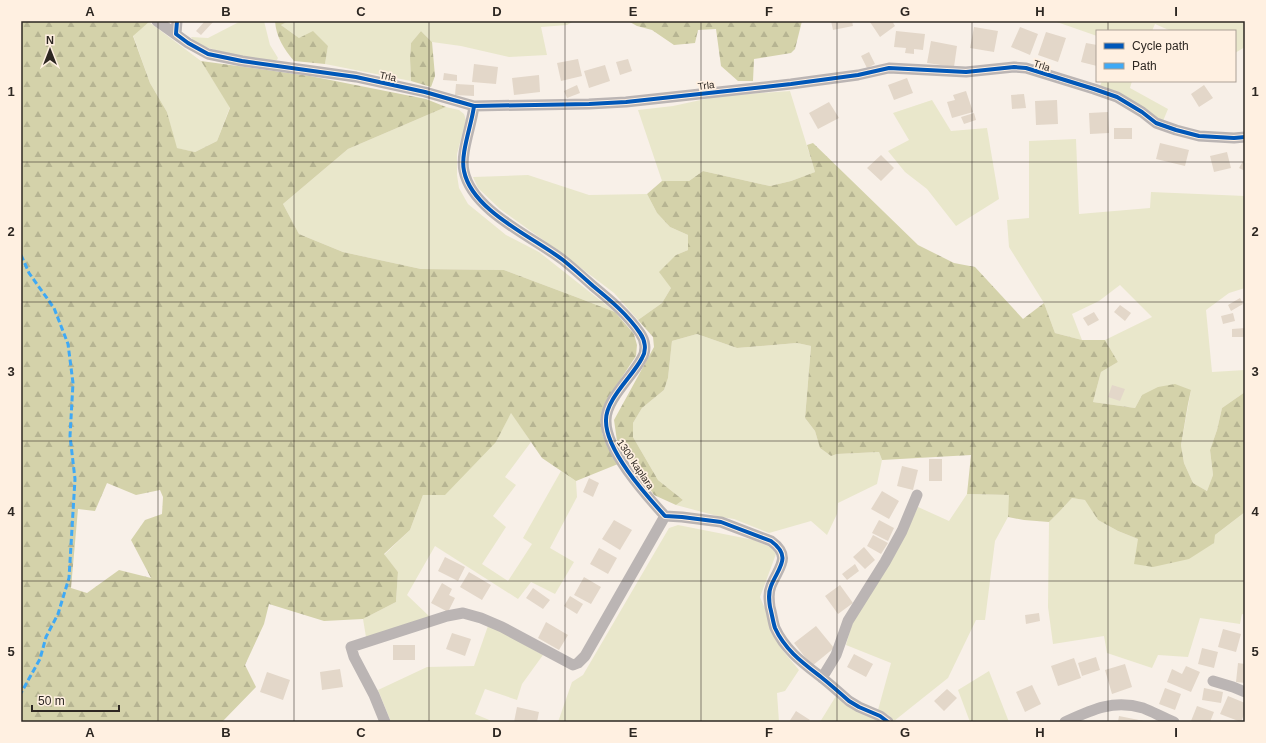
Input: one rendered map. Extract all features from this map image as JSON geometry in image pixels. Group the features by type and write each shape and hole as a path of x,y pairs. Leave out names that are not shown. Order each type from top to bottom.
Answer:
{"street":[{"name":"Trla","path":"157,21 188,43 208,54 242,61 356,77 425,92 474,106 626,102 778,86 858,75 889,68 966,72 1014,67 1026,68 1117,97 1142,112 1156,123 1176,130 1199,136 1234,138 1245,137"},
{"path":"176,34 177,21"},
{"name":"1300 kaplara","path":"474,106 464,154 464,171 470,187 476,196 497,216 562,260 619,308 640,333 644,341 645,351 642,358 620,388 608,410 606,420 610,440 619,457 636,483 666,516"},
{"path":"822,678 836,655 848,621 885,562 902,531 918,495"},
{"path":"385,722 374,695 354,657 351,646 447,616 463,613 481,618 502,627 573,665 578,663 586,656 666,516 682,516 721,522 771,541 775,544 783,557 780,569 771,585 769,599 775,628 784,643 796,657 850,701 859,707 880,716 888,722"},
{"path":"1213,681 1245,692"},
{"path":"1065,722 1106,705 1123,704 1143,708 1174,722"}],"shaded area":[{"path":"264,21 270,45 278,58 277,60 263,61 215,50 195,43 191,37 208,38 239,22"},
{"path":"289,21 574,21 567,25 541,27 547,55 509,57 461,46 432,42 421,31 411,43 411,81 325,64 328,46 299,38 281,25"},
{"path":"1054,21 1245,21 1245,47 1236,52 1236,30 1169,30 1155,24 1152,30 1096,30 1096,36"},
{"path":"149,22 201,61 230,107 217,141 195,152 176,148 167,112 150,83 133,35"},
{"path":"1102,82 1132,82 1130,88 1168,109 1163,121 1100,86"},
{"path":"790,91 815,172 791,181 770,186 703,171 689,181 662,181 638,110 673,106 719,96"},
{"path":"932,100 951,131 987,128 999,199 956,226 927,189 905,172 888,151 909,140 893,113"},
{"path":"446,107 459,110 464,114 466,120 457,154 457,175 459,188 468,204 506,235 539,252 615,312 504,270 421,269 343,252 299,234 283,204 348,149"},
{"path":"1076,139 1079,214 1150,208 1151,192 1245,196 1245,288 1229,293 1206,310 1212,372 1245,370 1245,392 1222,408 1217,430 1210,450 1213,475 1207,491 1193,483 1184,463 1181,445 1191,390 1142,395 1135,408 1093,402 1101,372 1118,362 1105,340 1152,317 1120,285 1099,301 1072,314 1082,340 1055,333 1044,303 1009,247 1007,220 1029,218 1029,141"},
{"path":"528,175 589,195 647,194 657,213 670,227 688,235 688,250 676,255 671,288 662,303 638,320 614,293 500,209 478,188 473,177"},
{"path":"697,334 737,348 797,343 811,346 805,418 815,431 820,448 831,456 837,454 879,452 882,460 877,484 838,503 837,514 827,535 811,521 769,533 734,519 676,505 683,500 658,480 633,437 633,423 642,408 664,390 668,378 672,341"},
{"path":"511,412 531,442 505,477 516,485 493,516 506,527 482,564 508,581 532,544 523,538 561,471 576,481 577,497 550,548 574,562 555,594 531,582 518,599 435,546 407,595 430,617 366,637 363,619 396,602 398,572 384,555 410,530 423,495 496,442"},
{"path":"967,494 1010,495 1008,517 995,541 985,620 976,620 948,678 894,721 889,715 878,710 891,663 846,645 853,620 897,551 918,507 949,521"},
{"path":"1072,498 1086,500 1098,520 1118,531 1138,539 1215,535 1245,512 1245,615 1242,614 1240,624 1200,618 1188,657 1158,655 1152,668 1107,653 1104,636 1053,644 1048,607 1049,522"},
{"path":"678,525 754,540 772,548 776,554 760,597 783,651 799,670 785,691 777,693 779,722 558,722 572,682 583,675 669,528"},
{"path":"488,626 504,633 543,655 522,684 517,700 485,689 475,714 494,722 391,722 378,690 427,667 474,666"},
{"path":"989,671 1009,722 970,722 958,690"},
{"path":"836,696 881,722 820,722"}],"green space":[{"path":"21,21 149,22 133,36 150,83 167,112 177,148 195,152 217,141 230,108 201,61 310,76 426,99 446,107 348,149 283,204 299,234 343,252 421,269 504,270 615,312 634,334 637,345 636,356 612,392 603,410 602,433 608,448 618,464 576,481 542,458 511,413 496,442 445,495 423,495 410,530 384,554 398,572 396,602 363,619 324,621 269,604 264,624 245,665 256,687 222,722 21,722","holes":["107,483 136,495 160,490 163,497 162,514 145,520 131,540 151,578 119,570 87,593 71,588 78,509 95,511"]},
{"path":"275,21 289,21 281,25 299,38 313,31 328,46 325,64 294,61 281,42"},
{"path":"628,21 802,21 795,49 791,53 754,59 753,81 738,81 721,66 716,29 698,30 695,43 674,45 652,30 637,26"},
{"path":"421,31 432,42 435,76 431,87 411,81 411,43"},
{"path":"813,143 918,245 954,263 975,267 1023,319 1044,303 1055,333 1082,340 1105,340 1118,362 1101,372 1093,402 1135,408 1142,395 1158,387 1175,384 1191,390 1181,445 1184,463 1193,483 1207,491 1213,475 1210,450 1217,430 1222,408 1245,392 1245,512 1215,535 1214,543 1189,559 1153,567 1134,564 1138,539 1118,531 1098,520 1085,500 1072,498 1049,522 1008,517 1009,495 967,494 971,455 882,460 879,452 837,454 831,456 820,448 815,431 805,418 811,346 797,343 737,348 697,334 672,341 668,378 664,390 642,408 633,423 633,437 658,480 683,500 676,505 654,495 617,441 614,420 654,347 653,337 638,320 662,303 671,288 659,272 676,255 688,250 688,235 670,227 657,213 647,194 662,181 689,181 703,171 770,186 791,181 815,172 807,145"}],"building":[{"path":"205,21 213,22 201,35 196,31"},
{"path":"831,21 852,21 853,26 833,30"},
{"path":"892,21 895,26 880,37 870,22"},
{"path":"974,27 998,31 994,52 970,48"},
{"path":"1020,27 1038,34 1030,55 1011,47"},
{"path":"896,31 925,34 923,50 914,49 914,54 905,53 906,48 894,47"},
{"path":"1046,32 1066,38 1058,62 1038,55"},
{"path":"931,41 957,46 954,67 927,63"},
{"path":"1086,43 1096,45 1096,66 1081,62"},
{"path":"869,52 875,64 867,68 861,56"},
{"path":"578,59 582,76 561,81 557,63"},
{"path":"628,59 632,71 620,75 616,62"},
{"path":"474,64 498,67 496,84 472,82"},
{"path":"605,65 610,81 589,88 584,71"},
{"path":"444,73 457,75 457,81 443,80"},
{"path":"539,75 540,92 514,95 512,78"},
{"path":"907,78 913,93 894,100 888,85"},
{"path":"456,84 474,85 474,96 455,95"},
{"path":"577,85 580,93 567,98 564,91"},
{"path":"1204,85 1213,98 1199,107 1191,94"},
{"path":"966,91 973,112 952,118 947,102 955,100 953,95"},
{"path":"1024,94 1026,108 1012,109 1011,95"},
{"path":"1057,100 1058,124 1036,125 1035,101"},
{"path":"829,102 839,118 818,129 809,113"},
{"path":"1108,112 1109,133 1090,134 1089,113"},
{"path":"974,113 976,120 964,124 961,117"},
{"path":"1114,128 1132,128 1132,139 1114,139"},
{"path":"1160,143 1189,150 1185,166 1156,159"},
{"path":"1227,152 1231,168 1214,172 1210,156"},
{"path":"881,155 894,168 881,181 867,168"},
{"path":"1245,158 1245,171 1239,168"},
{"path":"1240,298 1243,304 1231,311 1228,305"},
{"path":"1120,305 1131,313 1125,321 1114,312"},
{"path":"1094,312 1099,320 1088,326 1083,318"},
{"path":"1233,313 1235,321 1223,324 1221,316"},
{"path":"1245,328 1245,337 1232,337 1232,329"},
{"path":"1112,385 1125,389 1120,401 1108,397"},
{"path":"929,459 942,459 942,481 929,481"},
{"path":"902,466 918,470 913,490 897,486"},
{"path":"589,478 599,483 593,497 583,492"},
{"path":"882,491 899,501 889,519 871,509"},
{"path":"614,520 632,530 620,550 602,539"},
{"path":"879,520 894,528 888,541 872,533"},
{"path":"873,535 888,543 881,554 867,546"},
{"path":"864,547 875,560 865,569 853,557"},
{"path":"599,548 617,558 608,574 590,564"},
{"path":"445,557 465,567 458,581 438,571"},
{"path":"855,564 859,571 847,580 842,574"},
{"path":"469,572 491,585 482,600 460,587"},
{"path":"584,577 601,587 591,604 574,595"},
{"path":"442,583 452,589 449,595 455,598 448,612 431,603"},
{"path":"840,585 853,603 838,614 825,596"},
{"path":"533,588 550,600 543,609 526,598"},
{"path":"570,596 583,604 577,614 564,606"},
{"path":"1039,613 1040,621 1026,624 1025,615"},
{"path":"546,622 568,635 559,650 538,638"},
{"path":"816,626 834,648 812,666 794,643"},
{"path":"1223,629 1241,634 1236,652 1218,647"},
{"path":"452,633 471,639 465,656 446,649"},
{"path":"393,645 415,645 415,660 393,660"},
{"path":"1202,648 1218,652 1214,668 1198,664"},
{"path":"854,654 873,664 866,677 847,667"},
{"path":"1096,657 1100,670 1082,676 1078,663"},
{"path":"1074,658 1081,678 1058,686 1051,666"},
{"path":"1238,663 1245,664 1245,683 1236,682"},
{"path":"1125,664 1132,687 1112,694 1105,670"},
{"path":"1186,666 1200,672 1191,692 1167,682 1172,669 1182,674"},
{"path":"340,669 343,687 322,690 320,672"},
{"path":"267,672 290,680 283,700 260,692"},
{"path":"1032,685 1041,704 1025,712 1016,692"},
{"path":"1165,688 1181,694 1175,710 1159,704"},
{"path":"1204,688 1223,692 1221,703 1202,700"},
{"path":"947,689 957,698 944,711 934,701"},
{"path":"1228,696 1245,703 1245,712 1241,722 1220,714"},
{"path":"1197,706 1214,712 1210,722 1191,721"},
{"path":"517,707 539,712 537,722 514,722"},
{"path":"796,711 810,720 809,722 789,722"},
{"path":"1119,716 1144,721 1144,722 1118,722"}],"marked path":[{"path":"21,255 29,273 54,308 68,344 73,383 70,436 75,479 69,578 58,614 46,637 40,659 21,693"}],"cycle path":[{"path":"177,21 176,34 188,43 208,54 242,61 356,77 425,92 474,106 626,102 791,84 858,75 889,68 966,72 1014,67 1026,68 1117,97 1142,112 1156,123 1176,130 1199,136 1234,138 1245,137"},
{"path":"474,106 463,164 469,185 479,199 505,222 563,260 624,313 635,326 643,339 645,345 644,355 615,396 607,412 607,432 619,458 638,484 665,516 721,522 771,541 778,547 783,558 769,591 769,596 774,626 779,636 795,656 849,701 880,716 888,722"}]}
